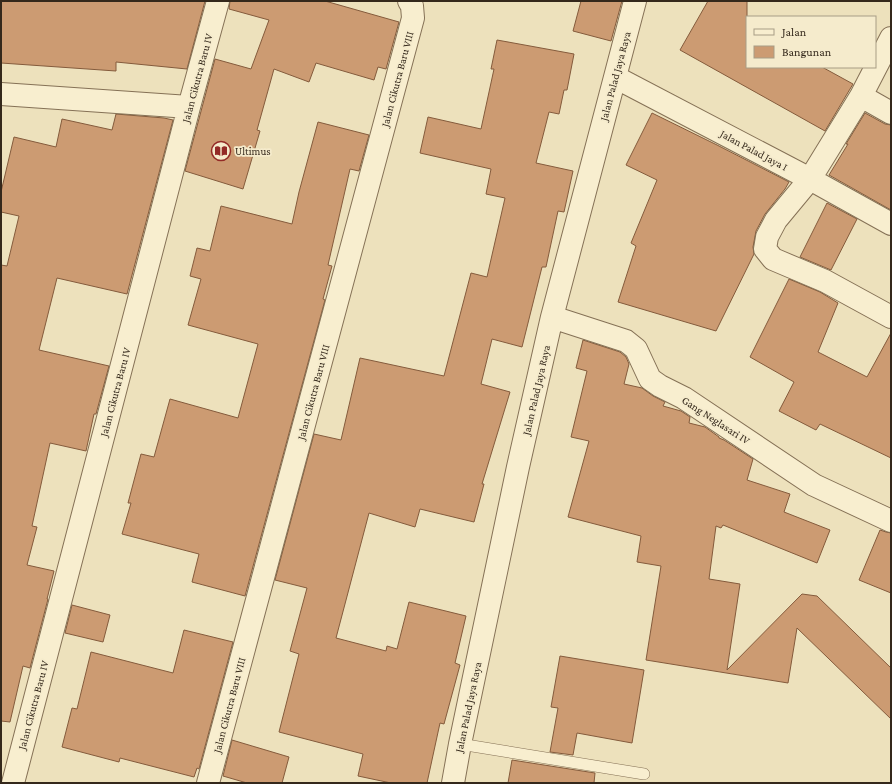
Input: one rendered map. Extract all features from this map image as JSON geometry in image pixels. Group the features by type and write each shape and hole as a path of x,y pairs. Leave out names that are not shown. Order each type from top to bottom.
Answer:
{"street":[{"name":"Jalan Cikutra Baru IV","path":"13,783 218,1"},
{"name":"Jalan Cikutra Baru VIII","path":"208,783 413,18 412,6 409,1"},
{"name":"Jalan Palad Jaya Raya","path":"453,783 518,467 552,317 635,1"},
{"path":"890,43 861,96 810,179 776,220 767,237 765,249 774,259 826,281 891,317"},
{"name":"Jalan Palad Jaya I","path":"615,77 810,179 891,224"},
{"path":"1,94 189,107"},
{"path":"861,96 891,113"},
{"name":"Gang Neglasari IV","path":"552,317 626,341 636,349 650,379 660,386 684,398 814,485 891,521"},
{"path":"1,781 8,783"}],"lane":[{"path":"460,744 644,774"}],"building":[{"path":"1,1 205,1 187,69 116,62 116,71 1,63"},
{"path":"230,1 325,1 399,22 386,69 378,67 374,80 316,63 309,82 274,69 257,130 260,131 243,189 185,171 215,59 251,69 269,20 229,9"},
{"path":"581,1 622,1 611,41 573,31"},
{"path":"708,1 747,1 746,68 824,68 853,84 825,131 680,50"},
{"path":"497,40 574,54 567,90 564,90 559,114 549,112 536,163 573,171 564,212 558,211 546,267 542,267 522,347 492,339 481,384 510,392 482,484 484,484 474,522 420,509 415,527 369,513 336,638 386,651 387,646 397,649 409,602 466,616 455,663 460,665 444,724 440,723 427,783 391,783 358,776 363,754 279,732 299,654 290,651 307,588 275,580 314,434 341,440 360,358 444,376 471,273 487,277 505,198 486,194 491,169 420,153 428,117 481,129 494,69 491,69"},
{"path":"652,113 789,182 765,214 756,231 753,247 754,254 716,331 618,302 636,246 631,243 657,180 626,165"},
{"path":"865,113 885,124 891,125 891,210 829,175"},
{"path":"116,114 173,120 127,294 57,278 39,350 109,366 96,414 94,414 86,451 50,443 32,526 37,527 27,565 54,571 30,668 23,666 10,722 1,721 1,265 7,266 19,216 1,212 1,192 14,137 56,147 62,119 112,130"},
{"path":"318,122 369,135 359,171 350,169 328,265 332,266 323,299 325,300 245,596 192,582 199,554 122,534 131,503 128,503 141,454 154,457 170,399 238,418 258,344 188,325 201,279 190,276 197,248 210,251 221,206 292,224"},
{"path":"827,203 857,219 831,270 800,257"},
{"path":"789,279 820,292 838,303 818,352 867,377 891,333 891,458 820,424 816,430 779,411 794,382 750,357"},
{"path":"583,340 620,352 626,357 629,364 624,384 642,388 665,402 663,406 681,411 690,417 689,423 705,427 719,438 753,459 747,480 790,494 784,512 830,530 817,563 723,525 721,528 716,526 709,579 740,584 727,670 802,594 817,596 891,668 891,719 797,628 788,683 646,660 661,566 637,562 641,536 568,517 589,441 571,437 587,371 576,368"},
{"path":"880,530 891,533 891,593 859,580"},
{"path":"72,605 110,615 103,642 65,633"},
{"path":"184,630 233,642 199,769 197,768 194,777 120,758 119,762 62,747 72,708 77,709 91,652 173,673"},
{"path":"560,656 644,670 632,743 577,733 573,755 550,752 558,708 551,707"},
{"path":"232,740 289,757 282,783 247,783 223,776"},
{"path":"512,760 595,773 594,783 508,783"}],"place":[{"name":"Ultimus","path":"221,151"}]}
